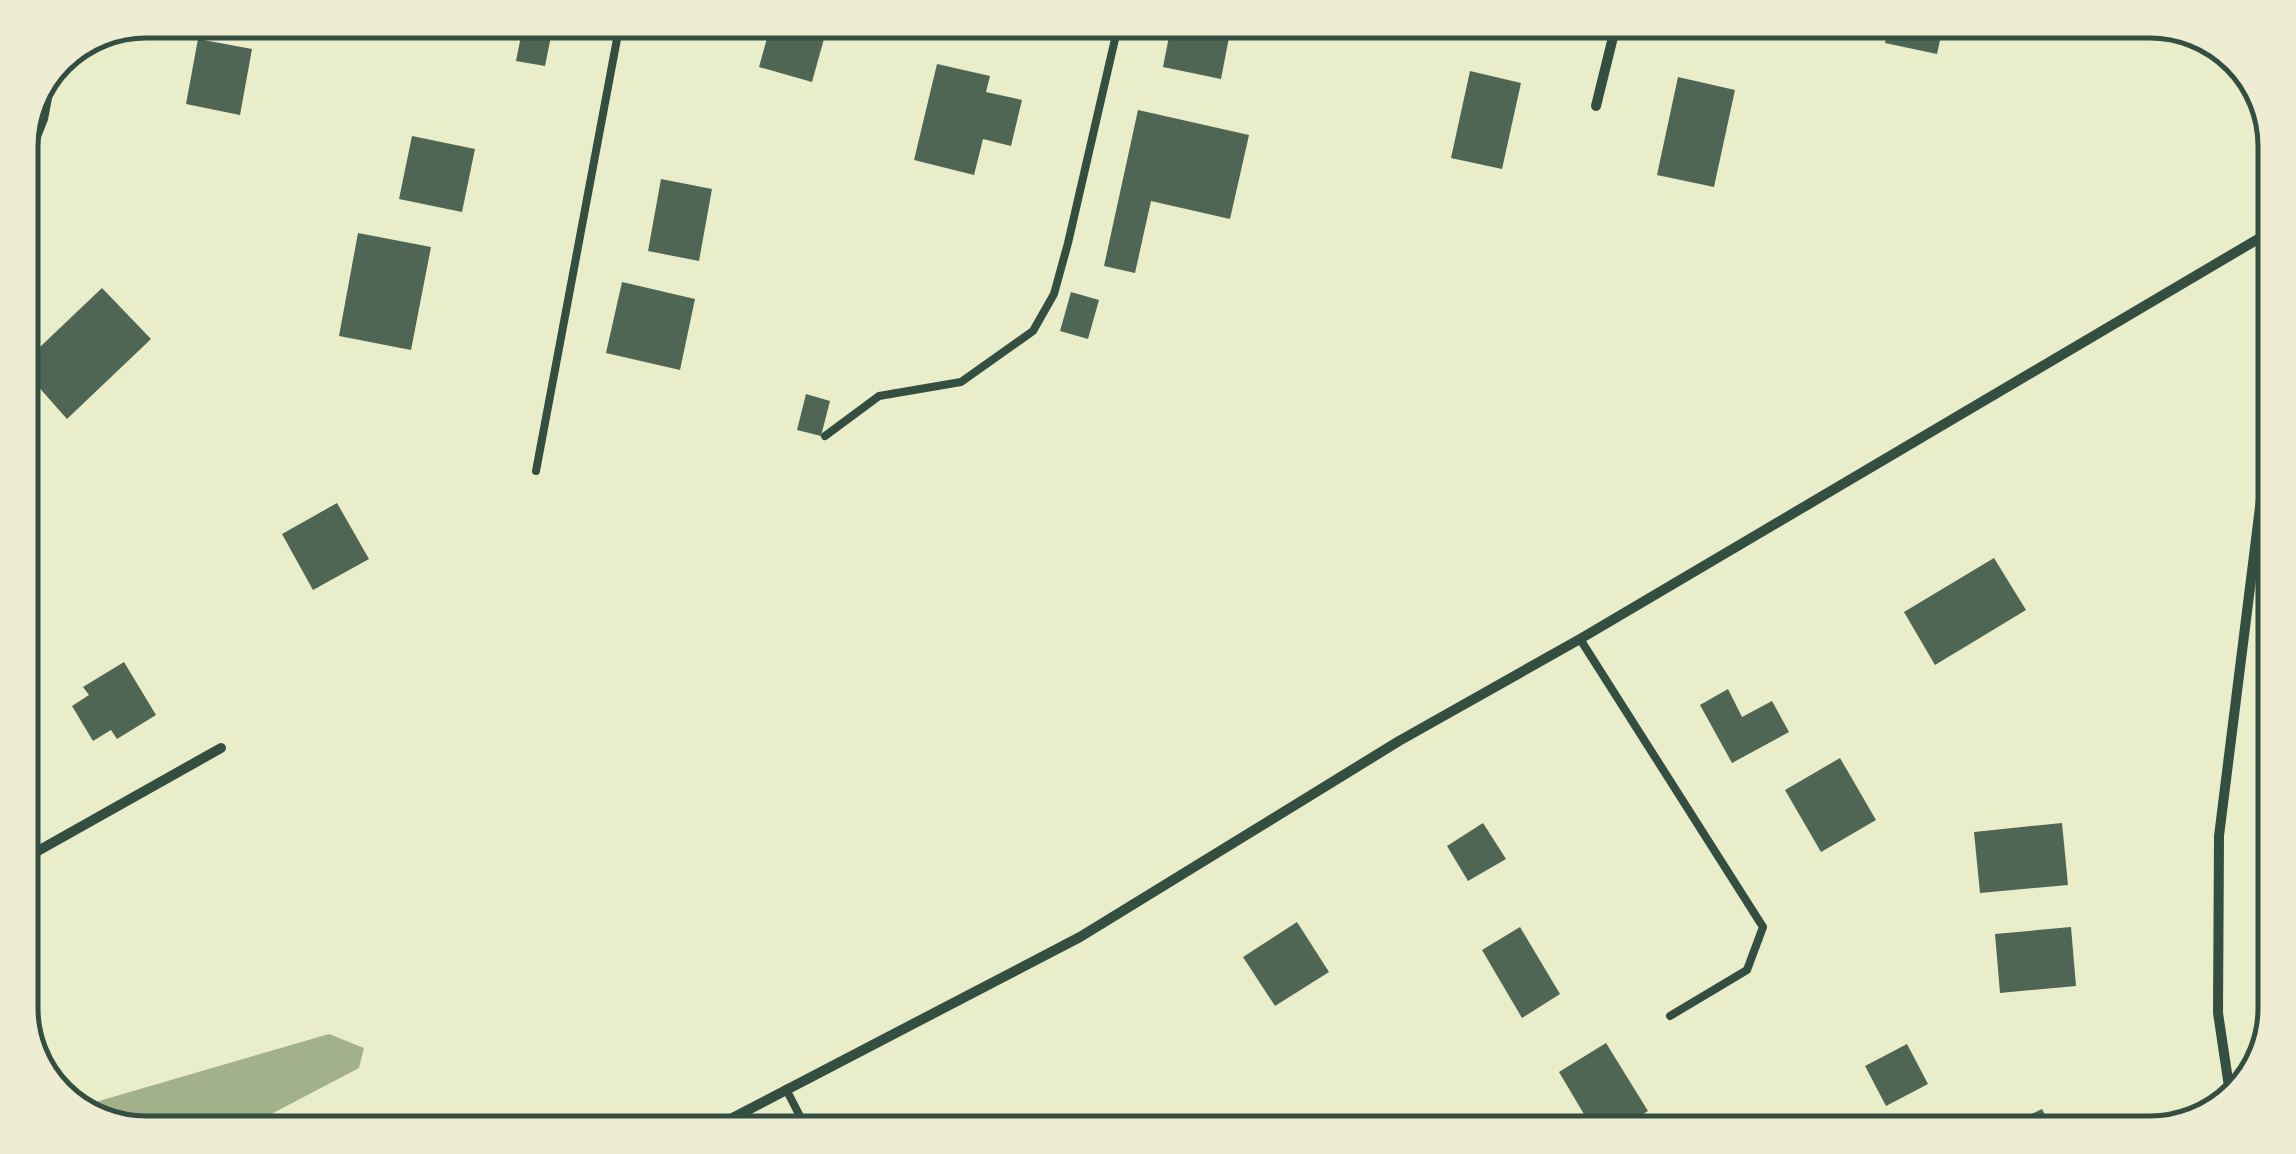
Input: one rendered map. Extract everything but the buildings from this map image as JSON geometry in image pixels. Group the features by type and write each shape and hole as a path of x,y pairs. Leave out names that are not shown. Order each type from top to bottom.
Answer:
{"street":[{"path":"1596,106 1614,38"},
{"path":"736,1116 1080,937 1399,741 1580,639 2258,239"},
{"path":"2228,1083 2218,1014 2219,836 2258,523"},
{"path":"38,851 221,748"}],"lane":[{"path":"536,471 617,38"},
{"path":"825,436 879,396 960,382 1033,331 1054,294 1115,38"},
{"path":"1580,639 1763,927 1747,970 1670,1016"},
{"path":"786,1089 800,1116"}],"shaded area":[{"path":"329,1034 364,1048 359,1068 267,1116 131,1116 94,1103"}]}
